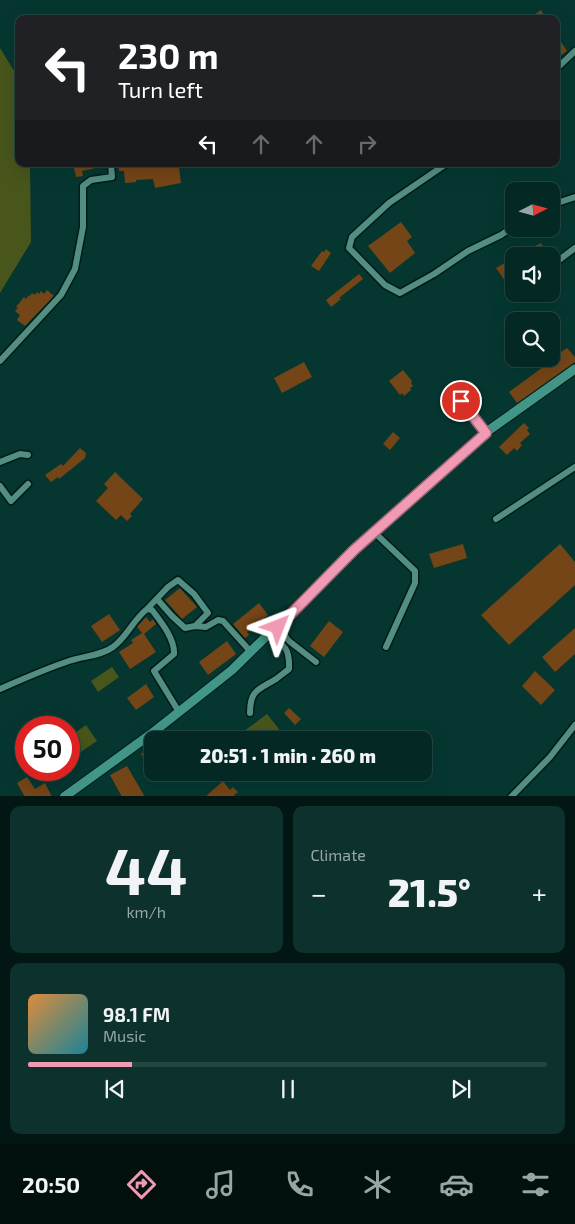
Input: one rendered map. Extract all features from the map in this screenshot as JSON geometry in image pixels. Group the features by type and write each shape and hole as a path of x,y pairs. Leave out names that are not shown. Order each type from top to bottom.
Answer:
{"main road":[{"path":"64,796 143,740 232,670 374,532 486,433 575,369"}],"street":[{"path":"560,65 575,51"},
{"path":"0,361 61,295 75,269 83,227 83,186 91,180 112,177 112,167"},
{"path":"442,167 389,203 352,237 350,248 385,285 400,292 434,274 468,251 505,232"},
{"path":"560,202 575,197"},
{"path":"560,259 575,248"},
{"path":"461,401 486,433"},
{"path":"0,462 20,454 28,455"},
{"path":"496,519 575,466"},
{"path":"0,486 10,501 28,484"},
{"path":"374,532 415,571 415,583 386,648"},
{"path":"0,689 71,660 106,651 113,647 168,587 178,580 208,613 195,626"},
{"path":"157,599 185,628 195,626 206,627 218,620 223,622 252,652"},
{"path":"147,609 152,610 174,645 174,654 154,671 179,712"},
{"path":"278,627 289,641 316,662"},
{"path":"250,713 250,701 258,688 289,669 290,655 281,644 269,635"},
{"path":"511,796 550,757 575,725"}],"green space":[{"path":"0,48 15,72 15,167 30,167 31,242 0,293"},
{"path":"112,667 119,677 98,692 91,681"},
{"path":"267,714 279,729 276,731 244,731"},
{"path":"86,725 97,741 80,752 80,729"}],"building":[{"path":"541,10 544,15 534,15"},
{"path":"560,40 567,51 560,56"},
{"path":"74,167 100,167 82,171 83,176 76,177"},
{"path":"119,167 179,167 181,183 155,188 153,179 125,183 124,171 119,171"},
{"path":"401,222 412,237 407,241 415,253 390,273 368,246"},
{"path":"541,243 543,247 533,247"},
{"path":"326,249 331,253 319,271 311,266 322,251 324,252"},
{"path":"505,263 505,281 496,268"},
{"path":"359,274 363,279 339,298 341,299 331,307 326,300"},
{"path":"47,290 54,296 25,326 17,320 20,315 15,311 18,308 16,307 24,297 26,299 32,293 35,295 41,291 44,294"},
{"path":"567,348 575,357 575,362 517,403 509,392 543,367 560,367 560,353"},
{"path":"304,362 312,377 282,393 274,378"},
{"path":"403,370 412,381 413,386 404,396 402,393 400,395 389,381"},
{"path":"524,423 529,428 527,430 530,434 520,443 522,445 517,451 514,448 507,455 499,447"},
{"path":"393,432 400,438 390,450 383,444"},
{"path":"80,448 86,453 85,458 59,479 58,477 51,482 45,475 61,464 63,466"},
{"path":"115,472 143,499 130,514 132,516 127,521 121,515 116,520 96,501 108,488 104,484"},
{"path":"463,544 467,558 434,568 429,554"},
{"path":"560,544 575,562 575,585 509,645 481,615"},
{"path":"180,588 197,607 182,619 165,600"},
{"path":"259,603 268,615 247,632 249,635 245,638 233,624"},
{"path":"109,614 120,630 102,642 91,626"},
{"path":"146,617 150,622 153,619 156,624 144,634 156,652 130,669 119,652 133,643 131,640 142,633 137,627"},
{"path":"329,621 343,632 324,657 310,646"},
{"path":"575,628 575,654 555,672 542,657"},
{"path":"227,641 236,654 208,675 199,662"},
{"path":"535,671 555,690 541,705 522,686"},
{"path":"146,684 154,697 136,710 127,698"},
{"path":"289,708 301,719 295,725 284,713"},
{"path":"127,766 144,796 121,796 110,775"},
{"path":"20,781 30,781 35,789 45,783 52,796 24,796 17,783"},
{"path":"223,781 230,790 233,787 238,792 235,796 206,796"}],"route":[{"path":"278,627 354,550 486,433 461,401"}]}
